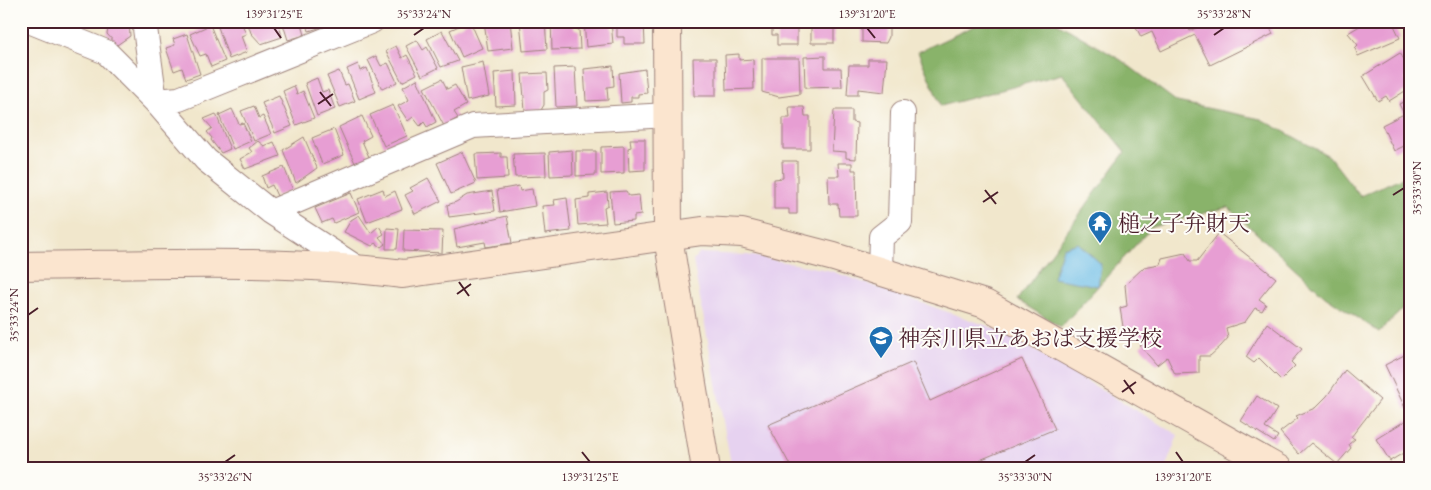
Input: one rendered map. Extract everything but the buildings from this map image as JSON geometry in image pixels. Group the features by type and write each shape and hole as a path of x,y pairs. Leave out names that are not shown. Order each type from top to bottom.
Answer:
{"street":[{"path":"29,21 106,52 155,101 206,160 271,212 357,268"},
{"path":"144,21 155,101"},
{"path":"667,21 668,237 706,469"},
{"path":"155,101 179,99 369,22"},
{"path":"880,271 881,238 900,222 903,113"},
{"path":"271,212 474,126 668,116"},
{"path":"21,266 246,264 357,268 403,274 702,231 742,233 880,271 985,304 1278,469"}],"shaded area":[{"name":"神奈川県立あおば支援学校","path":"700,253 747,255 828,270 1002,331 1178,435 1165,469 732,469 693,261"}],"green space":[{"path":"985,21 1054,21 1121,60 1177,102 1261,119 1329,156 1360,196 1410,174 1410,302 1379,332 1325,296 1228,207 1152,227 1061,327 1017,300 1125,152 1062,74 941,106 918,52"}],"water":[{"path":"1078,243 1101,264 1098,286 1053,278 1063,248"}],"place":[{"name":"槌之子弁財天","path":"1100,244"},
{"name":"神奈川県立あおば支援学校","path":"881,359"}]}
